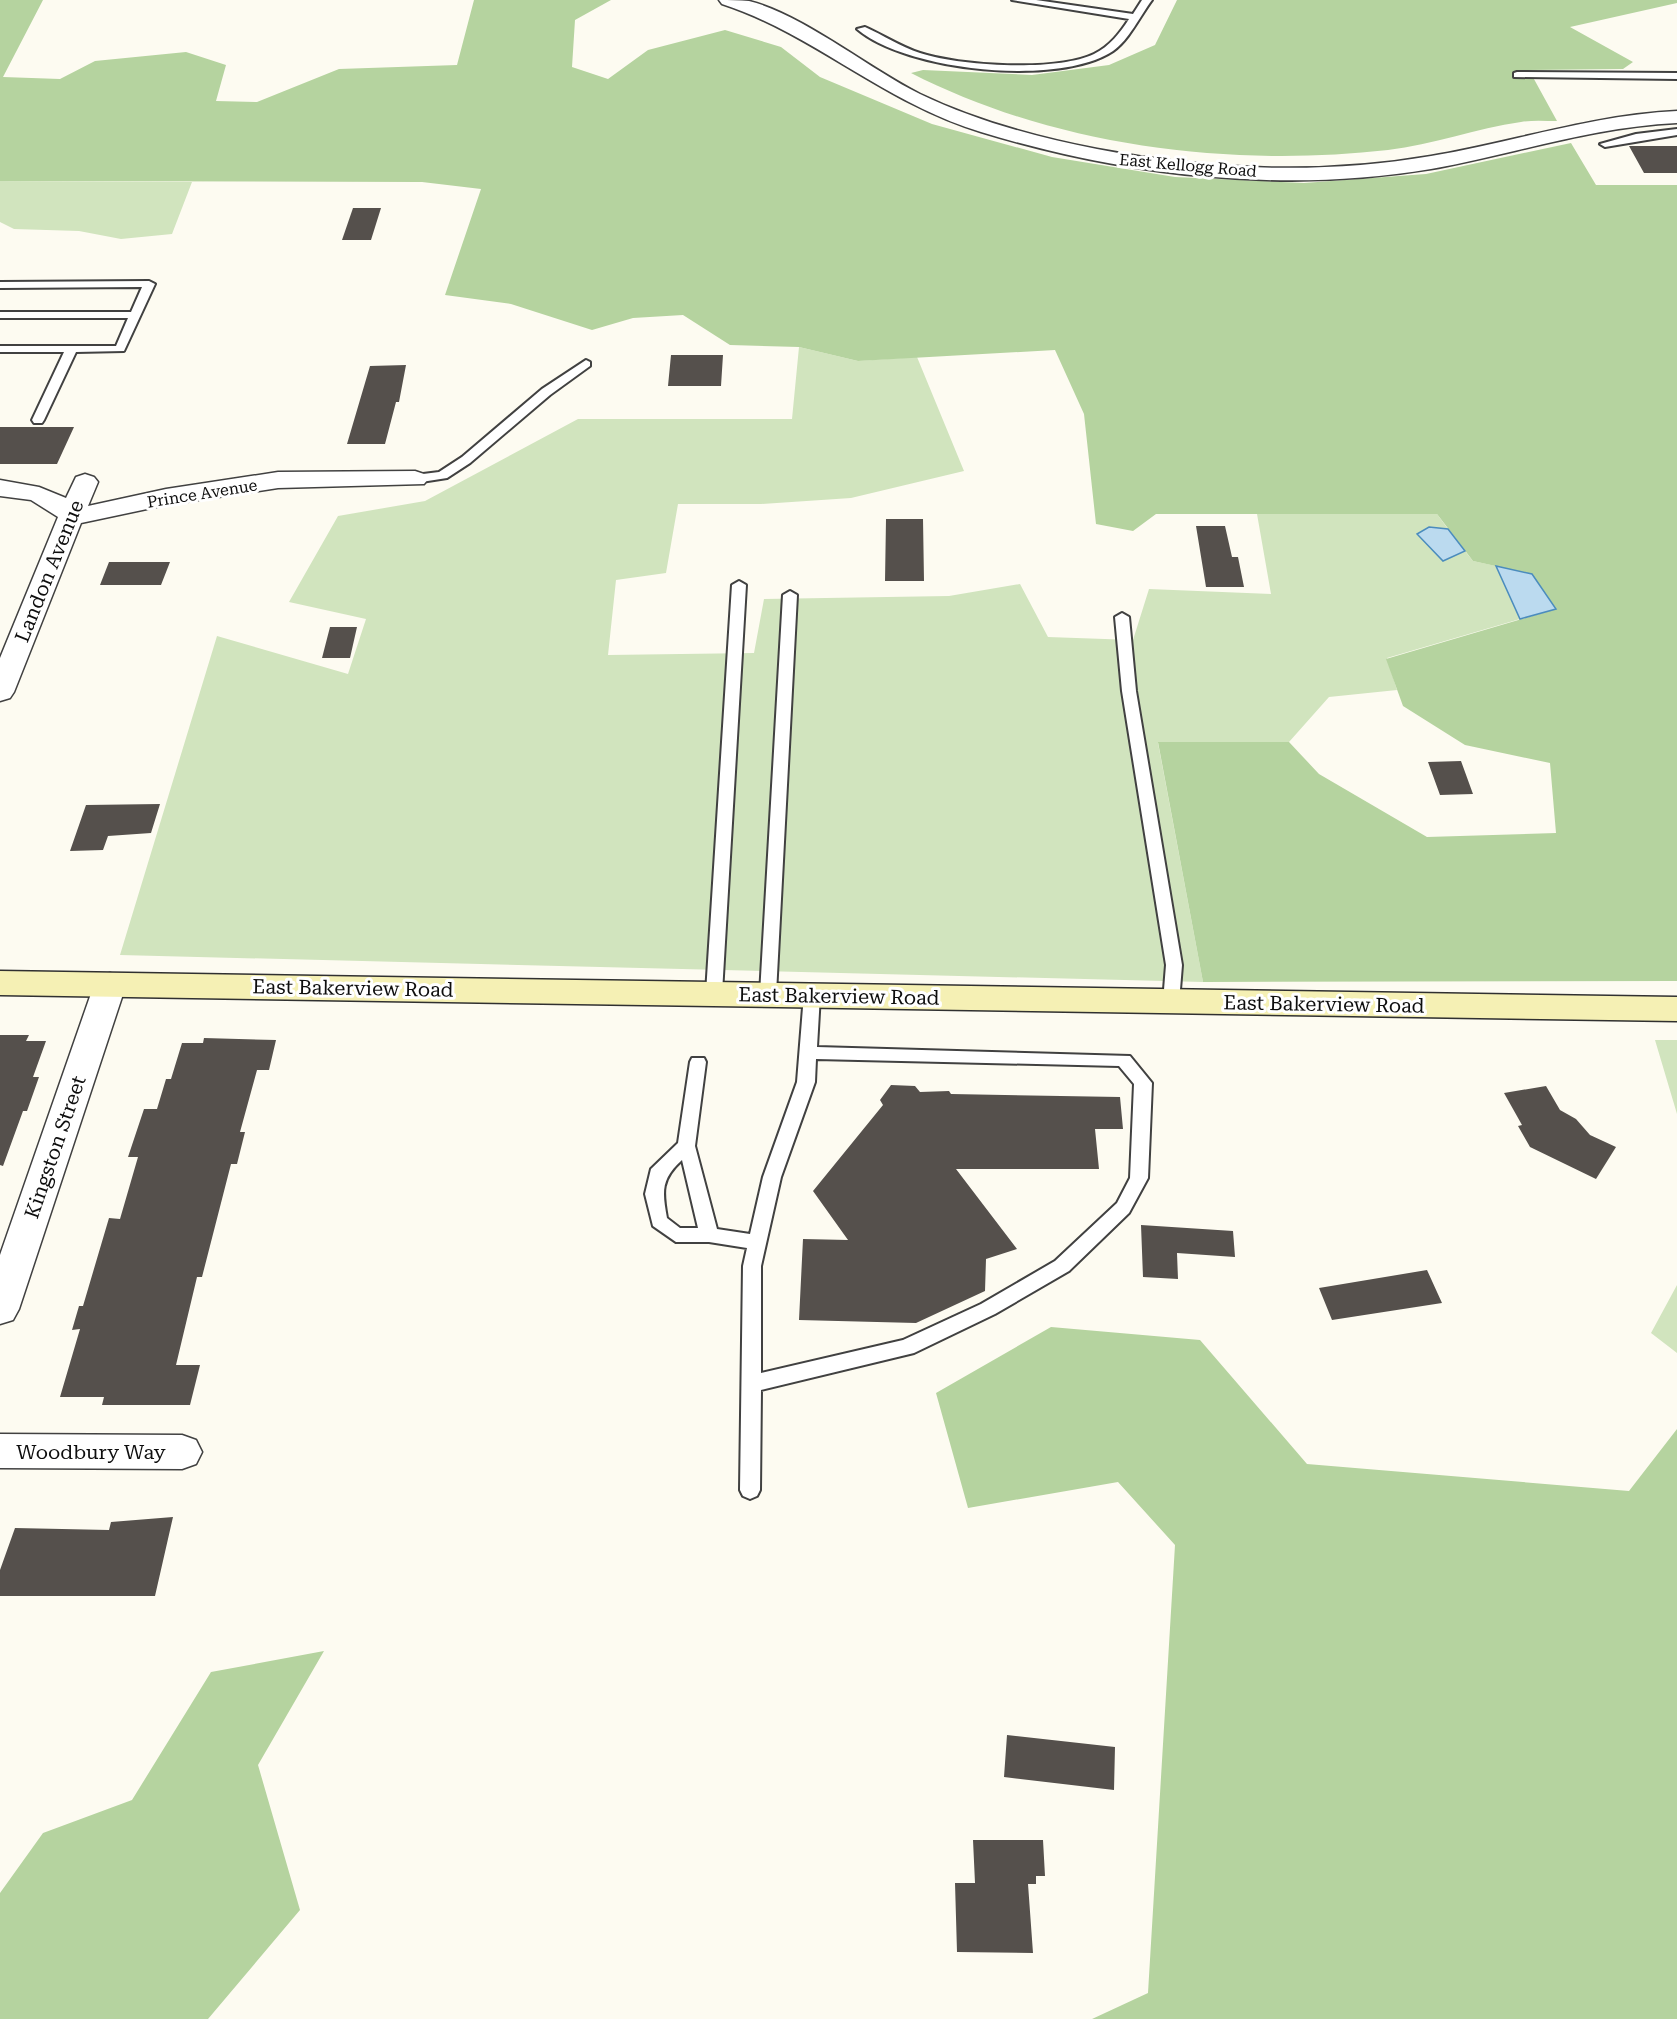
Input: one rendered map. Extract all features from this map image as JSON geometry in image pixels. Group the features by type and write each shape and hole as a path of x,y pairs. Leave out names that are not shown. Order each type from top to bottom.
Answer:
{"main road":[{"name":"East Bakerview Road","path":"0,983 1677,1010"}],"street":[{"name":"East Kellogg Road","path":"736,1 820,43 914,98 988,129 1088,154 1197,168 1309,173 1425,164 1479,154 1596,125 1677,117"},
{"name":"Prince Avenue","path":"72,517 166,497 278,480 415,479"},
{"name":"Landon Avenue","path":"0,692 85,482"},
{"path":"0,488 38,493 58,502 72,517"},
{"name":"Kingston Street","path":"0,1309 110,985"},
{"name":"Woodbury Way","path":"0,1451 183,1452"}],"lane":[{"path":"1017,0 1135,16"},
{"path":"862,29 917,55 950,62 994,67 1053,66 1110,48 1147,0"},
{"path":"1517,75 1677,76"},
{"path":"1605,144 1636,136 1677,132"},
{"path":"0,285 149,284 120,349 0,349"},
{"path":"0,315 136,315"},
{"path":"38,420 72,349"},
{"path":"415,479 443,474 466,460 546,392 586,364"},
{"path":"714,993 738,585"},
{"path":"768,994 790,595"},
{"path":"1122,617 1128,660 1129,691 1174,965 1171,1002"},
{"path":"750,1490 752,1266 772,1177 806,1082 812,995"},
{"path":"750,1384 907,1347 988,1309 1062,1266 1123,1208 1139,1178 1143,1083 1124,1060 808,1053"},
{"path":"698,1062 686,1146 709,1235"},
{"path":"686,1146 660,1169 654,1194 659,1221 676,1234 709,1235 758,1242"}],"green space":[{"path":"0,0 43,0 3,77 60,79 95,61 186,52 226,65 216,101 257,102 339,69 457,65 474,0 611,0 575,20 572,67 608,79 648,50 725,30 781,47 820,77 932,124 1052,157 1175,177 1304,183 1426,174 1571,143 1596,185 1677,185 1677,981 1203,982 1158,742 1289,742 1319,774 1427,837 1556,833 1550,763 1465,745 1403,706 1386,659 1556,609 1532,574 1473,561 1437,514 1156,514 1133,531 1096,524 1084,414 1055,350 858,361 799,347 730,345 683,315 633,318 592,330 511,304 445,295 481,189 422,182 0,181"},
{"path":"1177,0 1677,0 1677,3 1570,27 1633,62 1623,69 1529,70 1557,121 1530,121 1504,125 1388,150 1327,155 1266,156 1204,153 1143,146 1083,134 1023,118 966,98 911,73 923,70 1032,75 1109,65 1155,45"},
{"path":"0,181 192,182 172,234 121,239 79,231 14,229 0,222"},
{"path":"799,347 858,361 917,357 964,471 851,498 761,504 678,504 666,573 616,580 608,655 754,653 764,599 949,596 1020,584 1048,637 1133,640 1149,589 1271,594 1257,514 1437,514 1448,529 1429,527 1443,561 1465,551 1473,561 1496,566 1520,619 1387,658 1397,690 1329,697 1289,742 1158,743 1203,982 120,955 217,636 348,674 366,619 289,602 338,516 425,501 578,419 792,419"},
{"path":"1655,1040 1677,1040 1677,1114"},
{"path":"1677,1285 1677,1353 1651,1333"},
{"path":"1051,1327 1200,1340 1307,1464 1629,1491 1677,1429 1677,2019 1092,2019 1148,1993 1175,1545 1118,1482 968,1508 936,1393"},
{"path":"324,1651 258,1765 300,1910 208,2019 0,2019 0,1893 43,1833 132,1800 211,1672"}],"water":[{"path":"1429,527 1448,529 1465,551 1443,561 1417,534"},
{"path":"1496,566 1532,574 1556,609 1520,619"}],"building":[{"path":"1629,146 1677,146 1677,173 1644,173"},
{"path":"353,208 381,208 371,240 342,240"},
{"path":"671,355 723,355 721,386 668,386"},
{"path":"406,365 399,402 396,402 385,444 347,444 370,366"},
{"path":"0,427 74,427 57,464 0,464"},
{"path":"886,519 923,519 924,581 885,581"},
{"path":"1196,526 1225,526 1232,557 1238,557 1244,587 1206,587"},
{"path":"109,562 170,562 161,585 100,585"},
{"path":"330,627 357,627 350,658 322,658"},
{"path":"1461,761 1473,794 1440,795 1428,762"},
{"path":"160,804 151,833 108,836 103,850 70,851 86,805"},
{"path":"0,1035 29,1035 26,1041 46,1041 33,1077 39,1077 27,1111 23,1111 3,1166 0,1165"},
{"path":"204,1038 276,1040 269,1070 257,1070 240,1132 245,1132 237,1164 231,1164 202,1277 197,1277 176,1365 200,1365 190,1405 102,1405 104,1397 60,1397 80,1329 72,1330 79,1306 83,1306 109,1218 120,1219 138,1157 128,1157 144,1109 157,1109 166,1079 171,1079 182,1043 203,1043"},
{"path":"891,1085 915,1086 920,1092 949,1091 951,1094 1120,1097 1123,1129 1095,1129 1099,1169 956,1169 1017,1249 986,1259 985,1291 916,1323 799,1320 803,1239 848,1240 813,1191 883,1105 880,1100"},
{"path":"1546,1086 1560,1110 1576,1119 1590,1135 1616,1147 1596,1179 1530,1147 1518,1126 1522,1125 1504,1093"},
{"path":"1141,1225 1233,1231 1235,1257 1177,1253 1178,1279 1143,1277"},
{"path":"1427,1270 1442,1303 1332,1320 1319,1288"},
{"path":"173,1517 155,1596 0,1596 0,1570 15,1528 109,1530 111,1522"},
{"path":"1007,1735 1115,1747 1114,1790 1004,1777"},
{"path":"973,1840 1043,1840 1045,1876 1036,1876 1036,1884 1028,1884 1033,1953 957,1952 955,1883 975,1883"}]}
